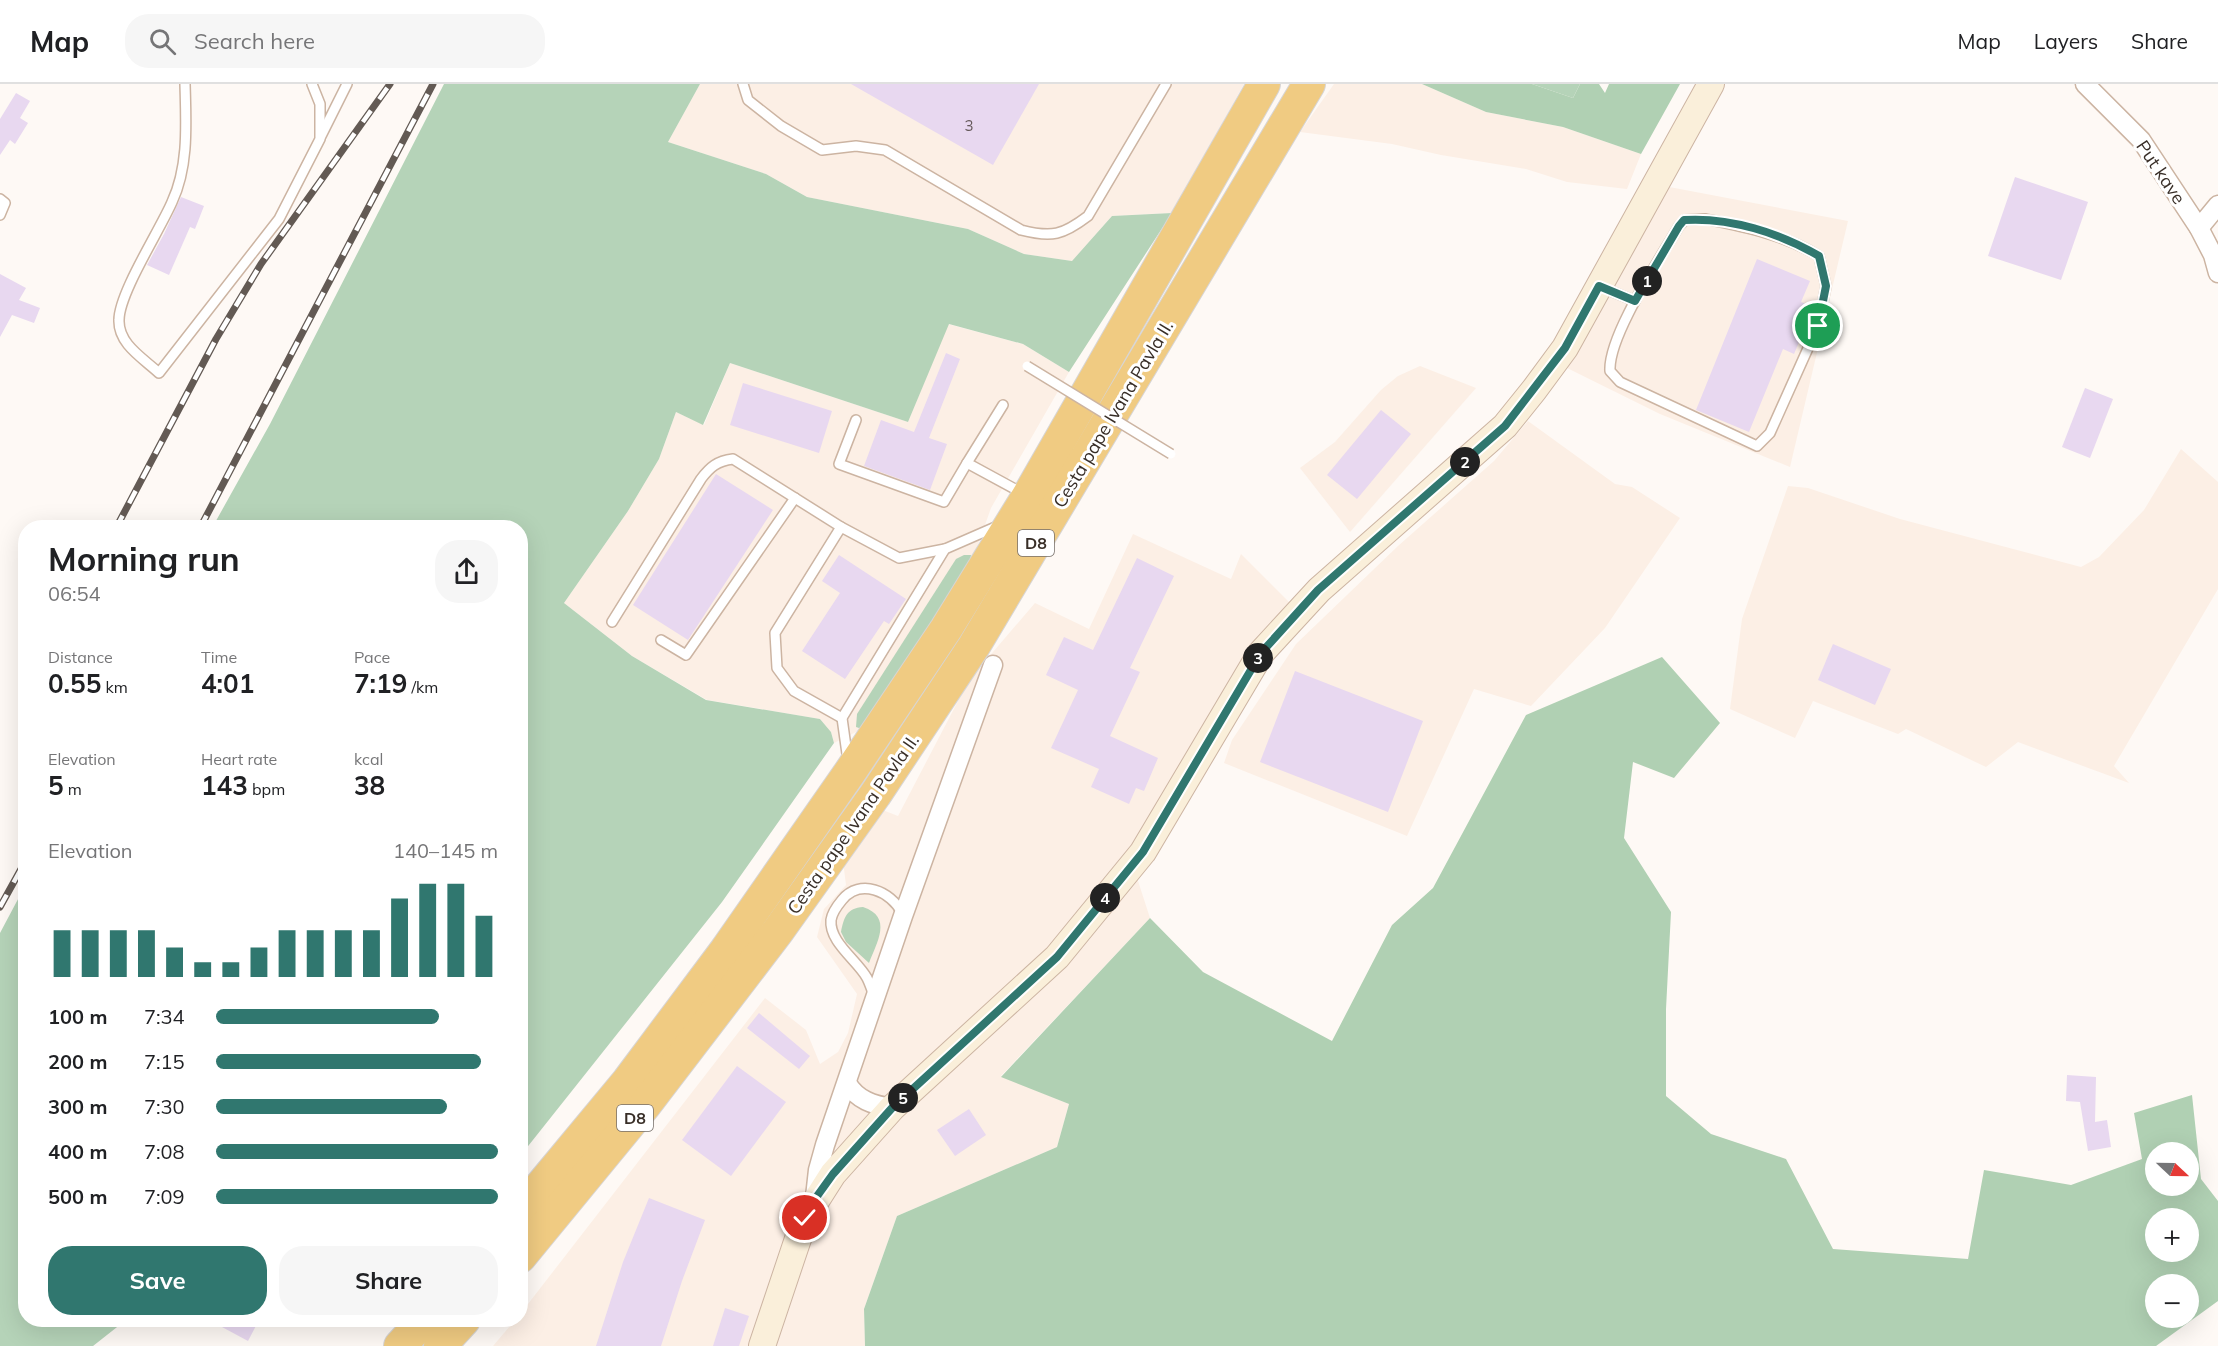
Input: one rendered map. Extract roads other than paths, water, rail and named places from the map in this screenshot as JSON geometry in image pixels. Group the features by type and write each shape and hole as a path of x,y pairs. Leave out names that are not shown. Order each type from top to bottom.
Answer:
{"highway":[{"name":"Cesta pape Ivana Pavla II.","path":"528,1201 628,1081 726,950 946,629 1022,507 1264,84"},
{"name":"Cesta pape Ivana Pavla II.","path":"528,1247 638,1114 745,975 875,795 974,646 1309,84"},
{"path":"400,1346 418,1327"},
{"path":"440,1346 458,1327"}],"street":[{"path":"762,1346 796,1240 815,1199 840,1166 892,1108 1057,957 1143,852 1261,653 1318,590 1505,426 1565,348 1711,84"},
{"name":"Put kave","path":"2085,84 2141,140 2199,228 2213,255 2218,273"},
{"path":"2199,228 2218,205"},
{"path":"815,1199 818,1170 846,1083 993,665"},
{"path":"846,1083 853,1093 863,1100 876,1106 892,1108"}],"lane":[{"path":"185,84 186,121 183,175 173,202 124,297 118,320 123,340 159,373 279,219 347,84"},
{"path":"312,84 320,104 320,139"},
{"path":"743,84 748,100 781,126 822,150 856,146 885,150 1021,230 1044,236 1070,230 1088,216 1166,84"},
{"path":"0,199 5,203 0,215"},
{"path":"1705,219 1764,231 1804,247 1819,256 1826,286 1818,326 1800,369 1770,433 1758,446 1620,382 1610,371 1609,360 1635,301 1684,220 1705,219"},
{"path":"1599,286 1635,301"},
{"path":"1027,366 1171,454"},
{"path":"856,420 839,464 944,502 1003,405"},
{"path":"612,622 711,466 733,459 841,527 899,558 945,549 1022,507 967,463"},
{"path":"661,640 686,655 795,498"},
{"path":"841,527 776,633 777,668 794,691 842,718"},
{"path":"850,772 842,718 945,549"},
{"path":"875,999 867,978 832,933 831,919 837,905 847,894 858,888 874,889 880,892 897,904 903,916"}],"railway":[{"path":"120,520 216,339 261,264 390,84"},
{"path":"204,520 433,84"},
{"path":"0,907 18,874"}]}
